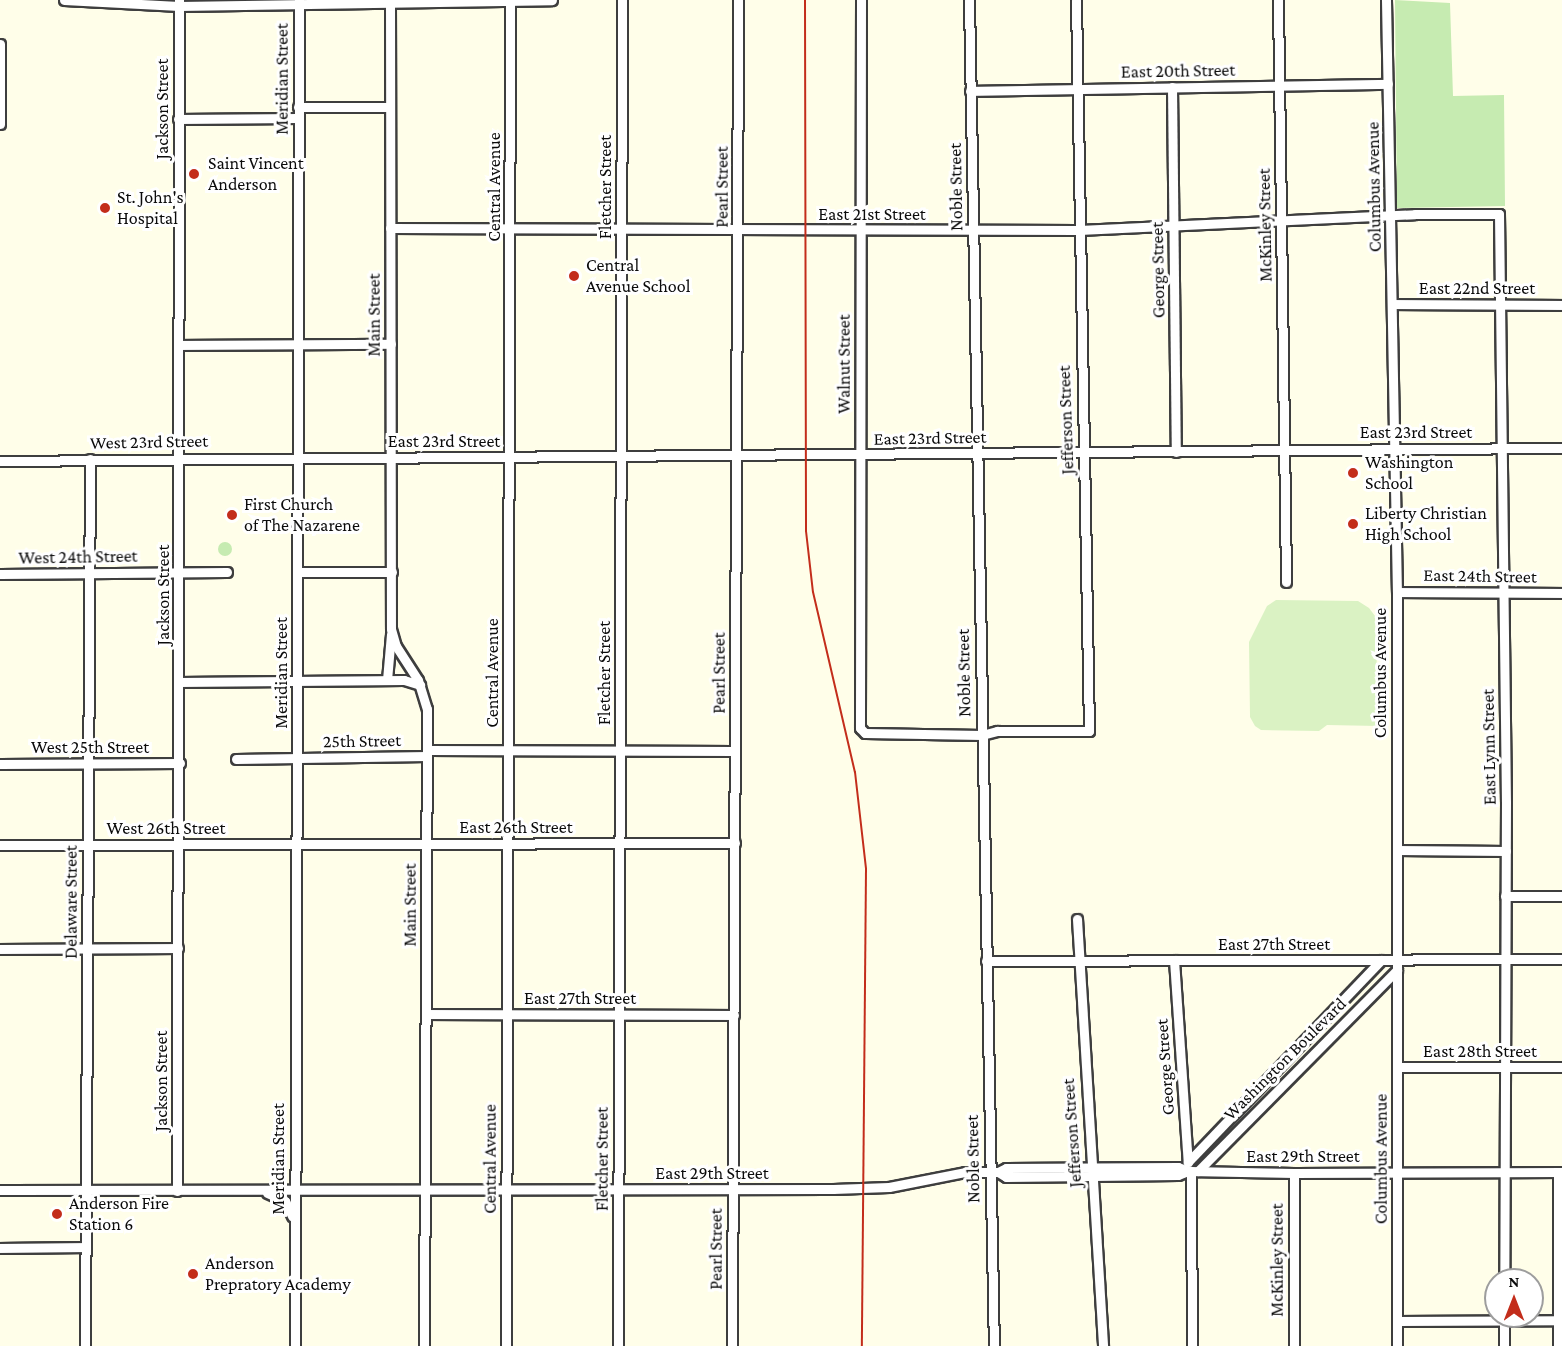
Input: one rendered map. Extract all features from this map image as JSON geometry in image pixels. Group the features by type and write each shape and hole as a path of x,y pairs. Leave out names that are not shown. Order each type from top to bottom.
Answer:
{"street":[{"path":"64,0 179,3 552,0"},
{"name":"Fletcher Street","path":"618,1346 622,0"},
{"name":"Pearl Street","path":"732,1346 738,0"},
{"name":"Walnut Street","path":"861,0 860,728 865,733 982,735"},
{"name":"Noble Street","path":"969,0 986,961 994,1172 994,1346"},
{"name":"Jefferson Street","path":"982,735 998,731 1089,731 1082,453 1076,0"},
{"name":"McKinley Street","path":"1278,0 1286,582"},
{"name":"Columbus Avenue","path":"1386,0 1397,592 1397,1346"},
{"name":"Central Avenue","path":"506,1346 510,1"},
{"name":"Main Street","path":"387,680 392,572 390,2"},
{"name":"Jackson Street","path":"177,1191 180,763 179,3"},
{"name":"Meridian Street","path":"295,1346 299,3"},
{"path":"0,44 0,124"},
{"name":"East 20th Street","path":"970,91 1388,84"},
{"name":"George Street","path":"1173,87 1176,452"},
{"path":"298,107 390,107"},
{"path":"178,119 298,118"},
{"name":"East 21st Street","path":"390,228 738,231 1079,230 1391,215 1498,214"},
{"name":"East Lynn Street","path":"1498,214 1506,850 1504,1268"},
{"name":"East 22nd Street","path":"1392,304 1562,305"},
{"path":"179,345 391,344"},
{"name":"East 23rd Street","path":"298,457 622,458 1562,448"},
{"name":"West 23rd Street","path":"0,461 298,457"},
{"name":"Delaware Street","path":"85,1346 90,459"},
{"name":"West 24th Street","path":"0,574 227,572"},
{"path":"298,572 392,572"},
{"name":"East 24th Street","path":"1397,592 1562,593"},
{"name":"Main Street","path":"391,629 396,646 420,685 427,709 424,1346"},
{"path":"179,682 387,680 420,685"},
{"name":"25th Street","path":"297,758 508,750 735,751"},
{"path":"236,759 297,758"},
{"name":"West 25th Street","path":"0,764 180,763"},
{"name":"East 26th Street","path":"297,844 735,843"},
{"name":"West 26th Street","path":"0,845 297,844"},
{"path":"1397,850 1506,850"},
{"path":"1505,896 1562,896"},
{"name":"Jefferson Street","path":"1077,919 1103,1346"},
{"path":"0,949 178,948"},
{"name":"East 27th Street","path":"986,961 1562,958"},
{"name":"George Street","path":"1174,960 1191,1169 1192,1346"},
{"name":"Washington Boulevard","path":"1191,1169 1381,960"},
{"name":"Washington Boulevard","path":"1191,1169 1397,970"},
{"name":"East 27th Street","path":"427,1014 734,1015"},
{"name":"East 28th Street","path":"1397,1067 1562,1067"},
{"name":"East 29th Street","path":"246,1190 881,1187 934,1175 994,1172 1006,1168 1178,1175 1191,1169 1294,1173 1560,1172"},
{"path":"1558,1346 1560,1172"},
{"name":"McKinley Street","path":"1294,1173 1294,1346"},
{"path":"0,1190 246,1190 279,1197 292,1212 295,1228"},
{"path":"0,1248 85,1247"},
{"path":"1397,1321 1484,1319"},
{"path":"1544,1319 1560,1320"},
{"path":"1504,1328 1504,1346"}],"green space":[{"path":"1395,0 1450,3 1453,96 1504,95 1505,206 1397,208"},
{"path":"225,542 230,544 232,549 230,554 225,556 220,554 218,549 220,544"},
{"path":"1276,600 1358,601 1369,608 1375,616 1379,726 1327,725 1319,731 1261,730 1255,726 1250,717 1249,642 1267,606"}],"railway":[{"path":"805,0 806,531 813,592 855,772 866,869 862,1346"}],"place":[{"name":"Saint Vincent Anderson","path":"194,174"},
{"name":"St. John's Hospital","path":"105,208"},
{"name":"Central Avenue School","path":"574,276"},
{"name":"Washington School","path":"1353,473"},
{"name":"First Church of The Nazarene","path":"232,515"},
{"name":"Liberty Christian High School","path":"1353,524"},
{"name":"Anderson Fire Station 6","path":"57,1214"},
{"name":"Anderson Prepratory Academy","path":"193,1274"}]}
